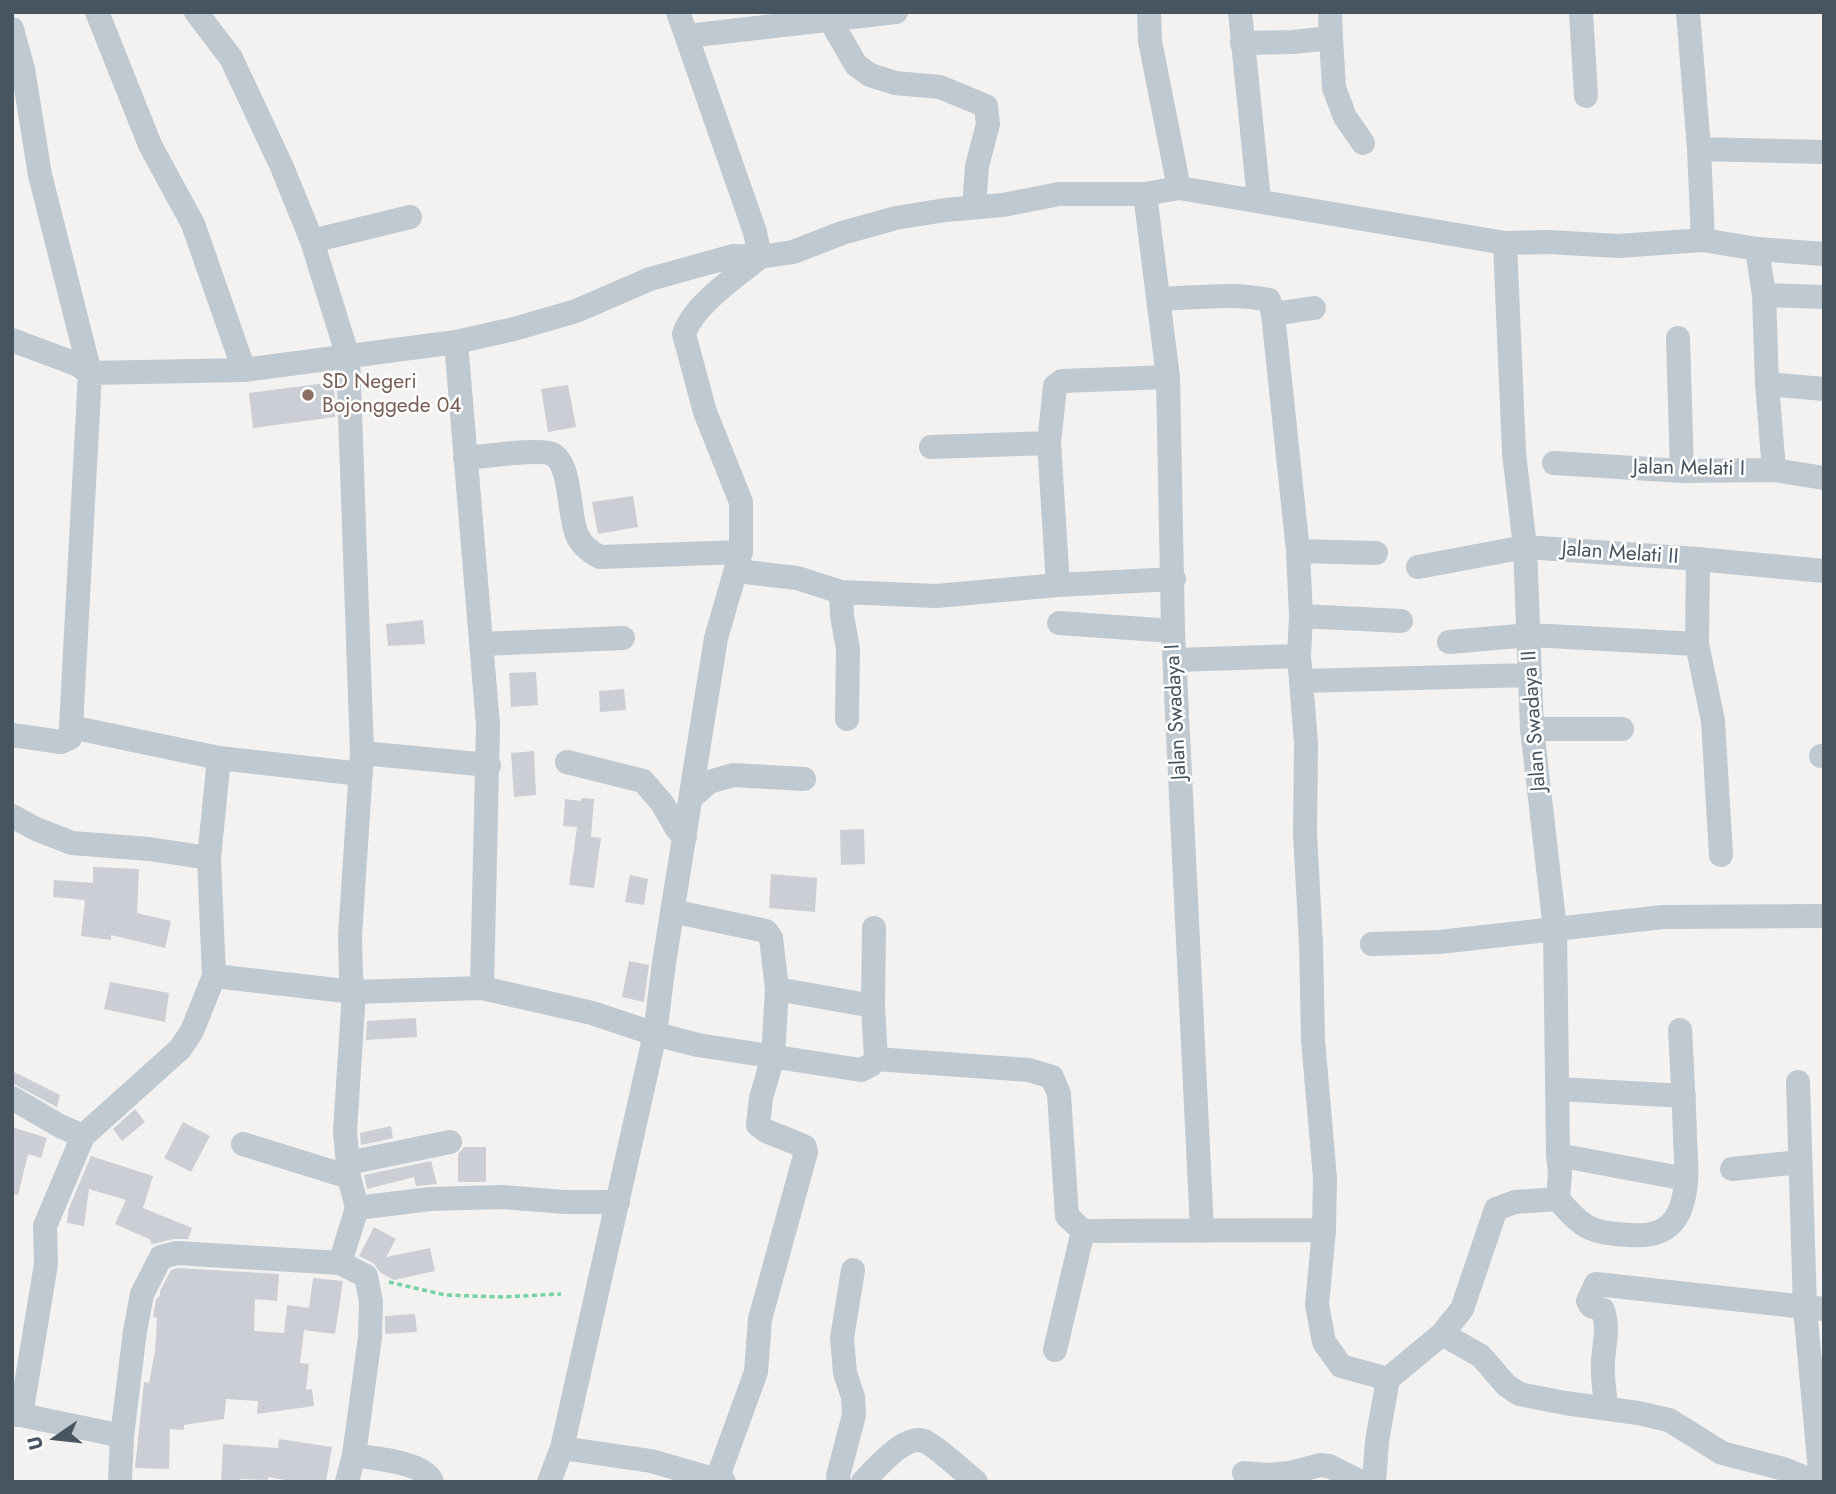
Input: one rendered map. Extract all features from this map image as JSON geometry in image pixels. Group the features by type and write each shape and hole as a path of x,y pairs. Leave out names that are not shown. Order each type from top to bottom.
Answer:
{"street":[{"path":"97,12 150,145 193,224 244,370"},
{"path":"196,12 232,58 282,167 312,241 348,357 362,763 350,936 354,992 345,1131 357,1208 340,1264"},
{"path":"678,12 755,232 760,257"},
{"path":"687,36 896,12"},
{"path":"1149,12 1150,41 1179,188"},
{"path":"1240,12 1241,43 1253,123 1259,200"},
{"path":"1330,12 1334,88 1345,117 1363,143"},
{"path":"1581,12 1586,96"},
{"path":"1688,12 1703,240"},
{"path":"830,20 856,65 870,75 895,83 940,87 986,106 988,124 977,166 974,206"},
{"path":"12,29 23,69 40,175 90,373 70,738 61,742 12,735"},
{"path":"1241,43 1331,38"},
{"path":"1699,149 1824,152"},
{"path":"12,340 76,363 90,373 244,370 348,357 456,342 514,329 576,311 650,279 733,256 760,257 793,252 842,233 896,218 974,206 1003,205 1059,194 1145,194 1179,188 1505,243 1549,242 1618,246 1703,240 1757,249 1824,254"},
{"name":"Jalan Swadaya I","path":"1145,194 1168,377 1173,631 1202,1230"},
{"path":"312,241 410,217"},
{"name":"Jalan Swadaya II","path":"1505,243 1514,453 1525,547 1530,635 1532,729 1555,929 1560,1173 1558,1199"},
{"path":"1757,249 1764,295 1774,470"},
{"path":"549,1482 562,1448 655,1034 716,638 739,562 741,502 705,412 684,334 688,321 699,309 760,257"},
{"path":"1764,295 1824,297"},
{"path":"1158,299 1256,297 1269,300 1273,314 1298,551 1301,616 1299,656 1313,1040 1325,1178 1324,1230 1317,1305 1324,1342 1341,1366 1388,1379"},
{"path":"1273,314 1314,308"},
{"path":"1678,338 1682,471"},
{"path":"456,342 482,644 489,765 482,988"},
{"path":"1058,585 1049,443 1055,386 1062,381 1168,377"},
{"path":"1767,384 1824,389"},
{"path":"931,447 1049,443"},
{"path":"466,458 537,452 551,454 562,463 577,535 587,550 600,557 739,562 841,592 936,596 1058,585 1174,579"},
{"name":"Jalan Melati I","path":"1555,463 1682,471 1774,470 1824,478"},
{"name":"Jalan Melati II","path":"1418,567 1525,547 1698,559 1824,572"},
{"path":"1298,551 1376,553"},
{"path":"1698,559 1697,644 1713,721 1721,855"},
{"path":"841,592 848,649 847,719"},
{"path":"1301,616 1401,621"},
{"path":"1059,623 1173,631"},
{"path":"1449,642 1530,635 1697,644"},
{"path":"482,644 623,638"},
{"path":"1175,660 1299,656"},
{"path":"1302,681 1529,675"},
{"path":"71,727 219,758 489,765"},
{"path":"1532,729 1622,729"},
{"path":"122,1436 17,1415 46,1264 45,1226 83,1136 180,1049 192,1031 214,976 209,858 219,758"},
{"path":"567,762 643,781 663,803 677,830 685,837"},
{"path":"692,797 709,782 733,775 804,779"},
{"path":"12,816 72,843 149,849 209,858"},
{"path":"562,1448 650,1471 719,1481 756,1372 760,1319 806,1152 801,1144 766,1131 758,1125 761,1098 773,1058 777,989 771,938 766,931 673,911"},
{"path":"1372,944 1439,942 1663,917 1824,916"},
{"path":"214,976 354,992 482,988 592,1013 698,1045 861,1070 872,1065 876,1059 873,1006 874,928"},
{"path":"777,989 873,1006"},
{"path":"1374,1482 1377,1441 1388,1379 1442,1334 1462,1309 1496,1209 1515,1202 1558,1199 1576,1221 1595,1232 1646,1237 1659,1234 1676,1216 1681,1208 1686,1179 1680,1031"},
{"path":"876,1059 1029,1070 1052,1077 1059,1094 1067,1216 1083,1230 1324,1230"},
{"path":"1798,1082 1800,1162 1814,1309 1821,1482"},
{"path":"1558,1089 1684,1096"},
{"path":"12,1098 83,1136"},
{"path":"243,1144 349,1170 450,1142"},
{"path":"1558,1155 1686,1179"},
{"path":"1732,1169 1800,1162"},
{"path":"357,1208 430,1199 502,1197 565,1202 618,1202"},
{"path":"1055,1350 1083,1230"},
{"path":"120,1482 122,1436 142,1294 161,1257 177,1252 340,1264 366,1276 371,1301 370,1337 354,1455 347,1482"},
{"path":"839,1482 838,1476 855,1415 853,1397 845,1373 842,1338 853,1270"},
{"path":"1606,1408 1603,1362 1606,1319 1603,1310 1591,1306 1588,1301 1595,1284 1814,1309"},
{"path":"1442,1334 1481,1356 1506,1385 1519,1394 1669,1420 1722,1453 1784,1469 1815,1482"},
{"path":"863,1482 890,1454 910,1441 923,1441 976,1482"},
{"path":"354,1455 417,1467 431,1477 432,1482"},
{"path":"1244,1473 1290,1474 1320,1465 1339,1469 1361,1482"}],"path":[{"path":"366,1276 446,1295 502,1297 561,1294"}],"building":[{"path":"334,382 335,417 253,428 249,393"},
{"path":"568,385 576,427 548,432 541,389"},
{"path":"633,496 638,527 598,534 592,502"},
{"path":"423,620 425,644 388,646 386,624"},
{"path":"536,672 538,705 511,707 509,673"},
{"path":"624,689 626,710 600,712 599,691"},
{"path":"534,751 536,795 514,797 511,753"},
{"path":"581,798 594,799 591,837 601,838 594,888 569,885 577,827 563,826 565,799 581,801"},
{"path":"864,829 865,864 841,865 840,830"},
{"path":"93,867 139,869 137,913 171,921 165,948 111,935 111,940 81,936 85,900 53,897 54,880 93,883"},
{"path":"771,874 817,878 815,912 769,908"},
{"path":"630,875 648,879 644,905 625,902"},
{"path":"629,961 649,965 644,1002 622,997"},
{"path":"110,982 169,993 165,1022 104,1009"},
{"path":"416,1018 417,1037 366,1040 367,1021"},
{"path":"12,1071 60,1095 57,1107 12,1083"},
{"path":"135,1109 145,1122 122,1141 113,1129"},
{"path":"183,1122 210,1136 191,1172 164,1158"},
{"path":"391,1126 393,1138 361,1145 360,1133"},
{"path":"12,1127 47,1138 41,1158 28,1154 18,1195 12,1194"},
{"path":"464,1147 486,1147 486,1182 458,1182 458,1154"},
{"path":"91,1156 153,1176 143,1208 192,1228 188,1239 150,1243 151,1240 115,1224 126,1200 89,1189 84,1226 67,1223 69,1208"},
{"path":"431,1161 437,1184 416,1186 414,1177 367,1189 364,1175"},
{"path":"374,1227 396,1239 386,1257 430,1248 435,1271 394,1280 381,1273 373,1263 359,1256"},
{"path":"178,1268 279,1274 277,1301 255,1299 254,1331 284,1333 287,1305 309,1308 313,1278 343,1281 335,1334 304,1330 300,1363 309,1364 306,1390 312,1389 314,1406 257,1414 258,1401 226,1399 224,1419 184,1425 184,1430 170,1429 169,1469 135,1468 144,1382 149,1383 155,1351 157,1318 153,1317 156,1299 160,1296 171,1270"},
{"path":"415,1314 417,1332 385,1334 385,1316"},
{"path":"279,1439 332,1447 326,1482 297,1482 268,1477 268,1480 240,1479 240,1482 221,1482 223,1444 278,1448"}],"place":[{"name":"SD Negeri Bojonggede 04","path":"308,395"}]}
